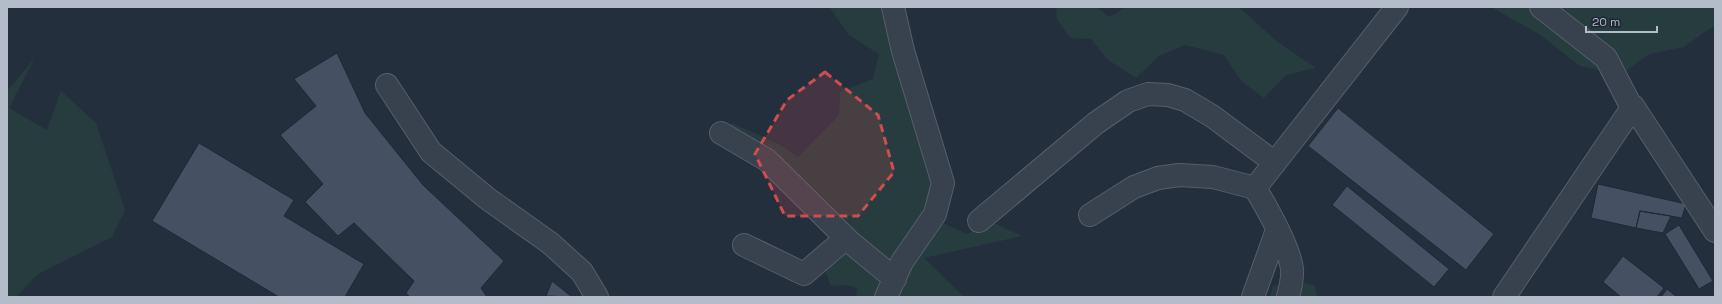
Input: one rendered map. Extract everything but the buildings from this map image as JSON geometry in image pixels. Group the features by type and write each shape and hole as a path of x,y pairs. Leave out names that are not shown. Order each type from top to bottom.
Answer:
{"street":[{"path":"721,133 768,160 846,238 890,288 902,262 935,214 943,183 903,51 894,7"},
{"path":"1255,188 1397,7"},
{"path":"1541,7 1606,58 1632,108 1633,106 1715,231"},
{"path":"387,85 431,152 488,199 550,243 582,272 597,297"},
{"path":"980,221 1096,122 1128,101 1148,94 1168,95 1185,100 1212,116 1275,163"},
{"path":"1504,297 1632,108"},
{"path":"1090,215 1134,187 1158,178 1179,175 1213,177 1255,188 1283,243 1292,270 1288,297"},
{"path":"1253,297 1277,230"},
{"path":"744,245 804,274 846,238"}],"highlighted area":[{"path":"825,72 878,115 894,172 858,216 785,216 755,154 787,100"}],"green space":[{"path":"828,7 906,7 907,19 920,64 920,109 941,222 967,234 990,221 1022,236 924,258 964,297 856,297 857,288 846,285 831,286 824,268 830,252 856,255 864,238 829,230 717,123 734,124 779,144 798,157 839,115 840,92 873,79 879,54 849,35"},
{"path":"1056,7 1097,7 1109,17 1126,7 1239,7 1279,43 1316,68 1286,75 1264,98 1241,81 1224,55 1185,45 1159,56 1136,78 1108,60 1091,39 1070,38 1057,19"},
{"path":"1491,7 1715,7 1715,26 1684,47 1649,54 1622,74 1580,66 1539,34"},
{"path":"35,58 9,108 47,130 61,91 96,123 125,210 112,237 38,274 16,297 7,297 7,91"},
{"path":"1292,281 1315,285 1317,297 1270,297 1273,286"}]}
